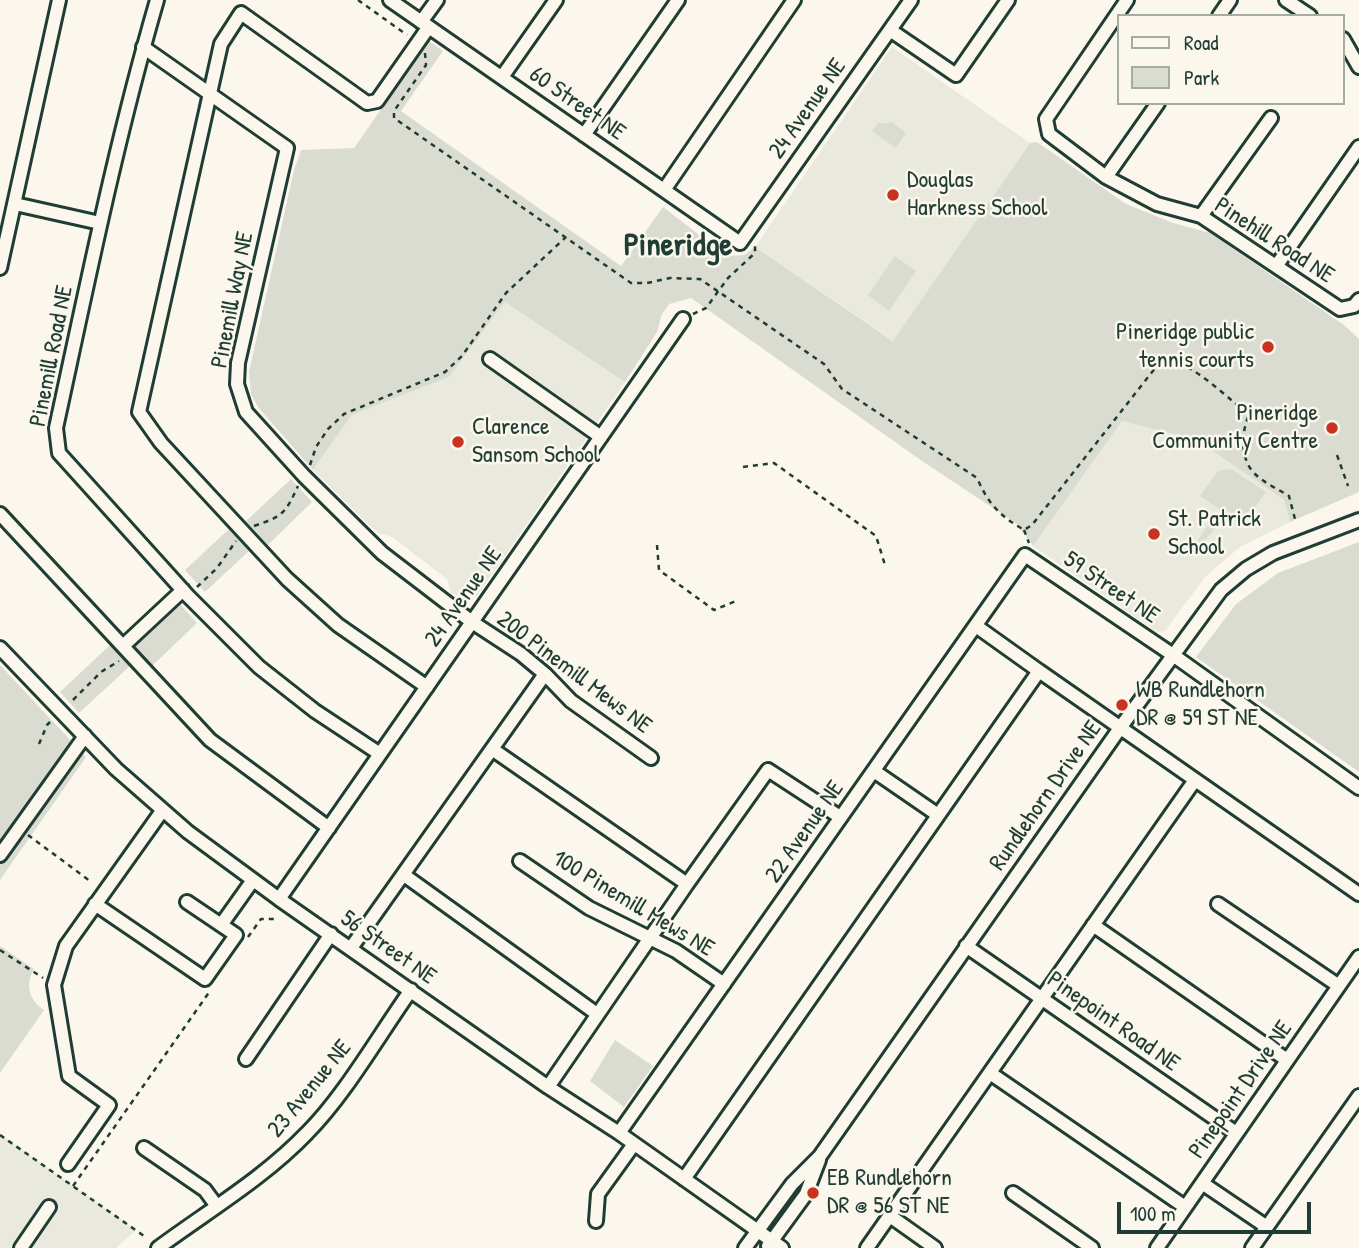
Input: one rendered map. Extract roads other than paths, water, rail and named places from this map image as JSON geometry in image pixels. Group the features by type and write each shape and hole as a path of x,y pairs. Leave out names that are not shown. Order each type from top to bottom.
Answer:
{"street":[{"path":"0,268 59,0"},
{"name":"Pinemill Road NE","path":"157,0 100,223 56,428 58,453 183,590 258,667 315,711 380,754"},
{"name":"60 Street NE","path":"390,0 664,190 743,239"},
{"path":"427,687 338,625 287,579 161,443 139,412 221,44 241,13 367,103 377,101 418,43 437,0"},
{"path":"502,77 556,0"},
{"path":"583,135 678,0"},
{"path":"664,190 794,0"},
{"path":"890,30 956,75 1008,0"},
{"name":"Pinehill Road NE","path":"1127,0 1046,119 1049,134 1106,177 1157,204 1201,216 1340,309 1354,306 1359,300"},
{"path":"1286,0 1307,14"},
{"name":"24 Avenue NE","path":"743,239 890,30 903,3"},
{"path":"1345,42 1359,67"},
{"name":"Pinemill Way NE","path":"143,47 287,148 238,363 237,384 246,412 304,476 382,553 472,622"},
{"path":"1106,177 1157,105"},
{"path":"1201,216 1271,118"},
{"path":"1277,265 1359,147"},
{"path":"15,204 100,223"},
{"name":"24 Avenue NE","path":"279,899 683,319"},
{"path":"490,359 601,437"},
{"path":"0,514 209,740 328,828"},
{"name":"Rundlehorn Drive NE","path":"745,1248 792,1184 820,1156 1120,728 1221,590 1246,569 1273,552 1359,520"},
{"name":"59 Street NE","path":"1026,555 1173,655"},
{"name":"22 Avenue NE","path":"619,1133 1026,555"},
{"path":"123,646 183,590"},
{"name":"200 Pinemill Mews NE","path":"472,622 521,654 571,701 651,758"},
{"path":"976,626 1359,894"},
{"name":"56 Street NE","path":"0,648 116,769 162,811 279,899 548,1087 619,1133 758,1232 773,1246"},
{"path":"1173,655 1359,788"},
{"path":"684,1179 1039,671"},
{"path":"351,948 545,674"},
{"path":"2,848 85,736"},
{"path":"492,749 687,884"},
{"path":"548,1087 768,770 840,817"},
{"path":"874,771 938,815"},
{"path":"867,1248 1195,780"},
{"path":"68,1164 109,1105 69,1076 54,985 66,946 162,811"},
{"name":"100 Pinemill Mews NE","path":"520,860 589,908 676,951 724,984"},
{"path":"404,875 597,1014"},
{"path":"221,925 253,880"},
{"path":"95,904 205,979 236,935 187,902"},
{"path":"1218,904 1339,986"},
{"path":"1093,925 1287,1060"},
{"path":"246,1059 331,934"},
{"name":"Pinepoint Road NE","path":"966,946 1236,1133"},
{"name":"Pinepoint Drive NE","path":"1157,1248 1359,957"},
{"name":"23 Avenue NE","path":"158,1248 283,1157 309,1132 334,1101 411,990"},
{"path":"990,1073 1185,1207"},
{"path":"1252,1248 1359,1096"},
{"path":"596,1221 598,1194 634,1144"},
{"path":"145,1148 205,1190 216,1205"},
{"name":"Rundlehorn Drive NE","path":"773,1246 806,1194 820,1156"},
{"path":"1202,1183 1267,1227"},
{"path":"1013,1193 1092,1248"},
{"path":"21,1248 49,1208"},
{"path":"890,1216 935,1248"}],"place":[{"name":"Douglas Harkness School","path":"893,195"},
{"name":"Pineridge public tennis courts","path":"1268,347"},
{"name":"Pineridge Community Centre","path":"1332,428"},
{"name":"Clarence Sansom School","path":"458,442"},
{"name":"St. Patrick School","path":"1154,534"},
{"name":"WB Rundlehorn DR @ 59 ST NE","path":"1122,705"},
{"name":"EB Rundlehorn DR @ 56 ST NE","path":"813,1193"}],"district":[{"name":"Pineridge","path":"678,246"}]}
